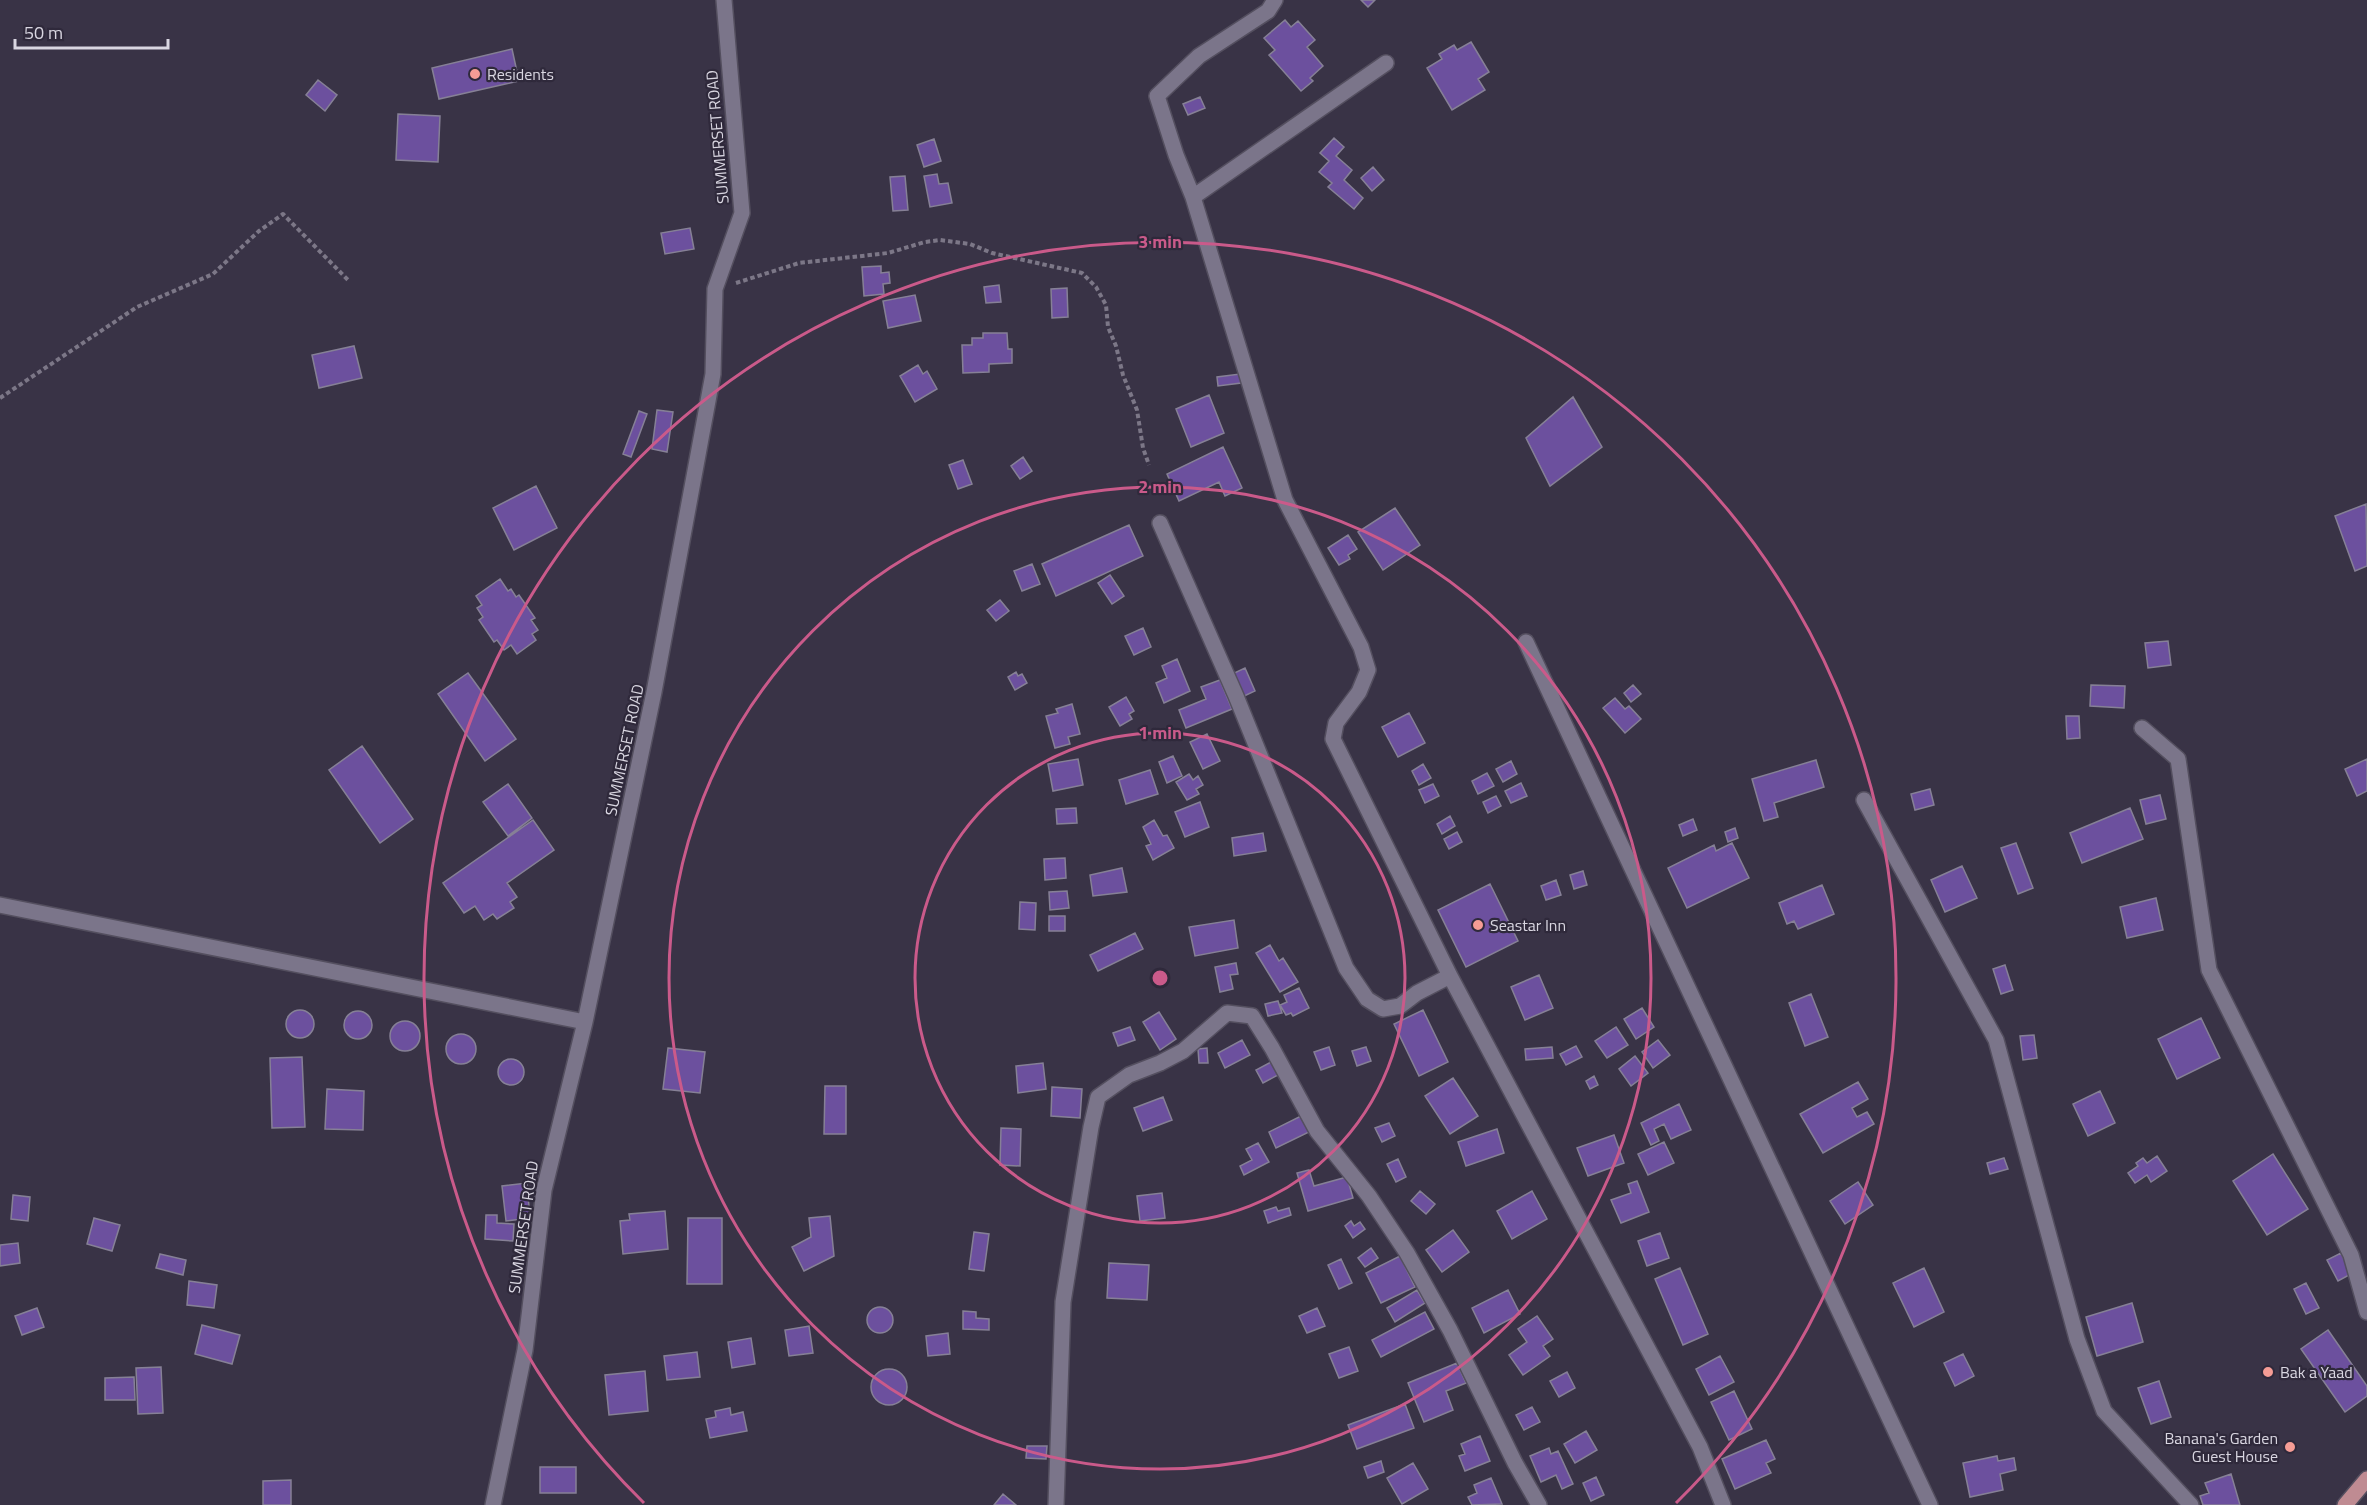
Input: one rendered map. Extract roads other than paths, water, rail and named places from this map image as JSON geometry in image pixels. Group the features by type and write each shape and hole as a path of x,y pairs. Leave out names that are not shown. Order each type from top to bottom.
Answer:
{"main road":[{"path":"2345,1505 2367,1479"}],"street":[{"name":"SUMMERSET ROAD","path":"493,1505 525,1350 544,1190 585,1022 654,692 713,374 715,289 742,213 724,0"},
{"path":"1275,0 1268,11 1199,56 1157,96 1192,197 1285,501 1361,647 1368,670 1359,692 1336,723 1333,739 1450,976 1700,1448 1723,1505"},
{"path":"1192,197 1386,63"},
{"path":"1160,523 1236,696 1346,968 1367,999 1383,1009 1400,1006 1417,993 1450,976"},
{"path":"1526,642 1930,1505"},
{"path":"2142,728 2178,759 2209,970 2351,1254 2367,1312"},
{"path":"1864,801 1996,1040 2077,1340 2104,1412 2191,1505"},
{"path":"0,905 585,1022"},
{"path":"1056,1505 1063,1302 1091,1127 1098,1097 1129,1075 1160,1063 1183,1050 1227,1013 1252,1016 1317,1131 1369,1196 1407,1253 1450,1330 1515,1463 1539,1505"}],"place":[{"name":"Residents","path":"475,74"},
{"name":"Seastar Inn","path":"1478,925"},
{"name":"Bak a Yaad","path":"2268,1372"},
{"name":"Banana's Garden Guest House","path":"2290,1447"}]}
